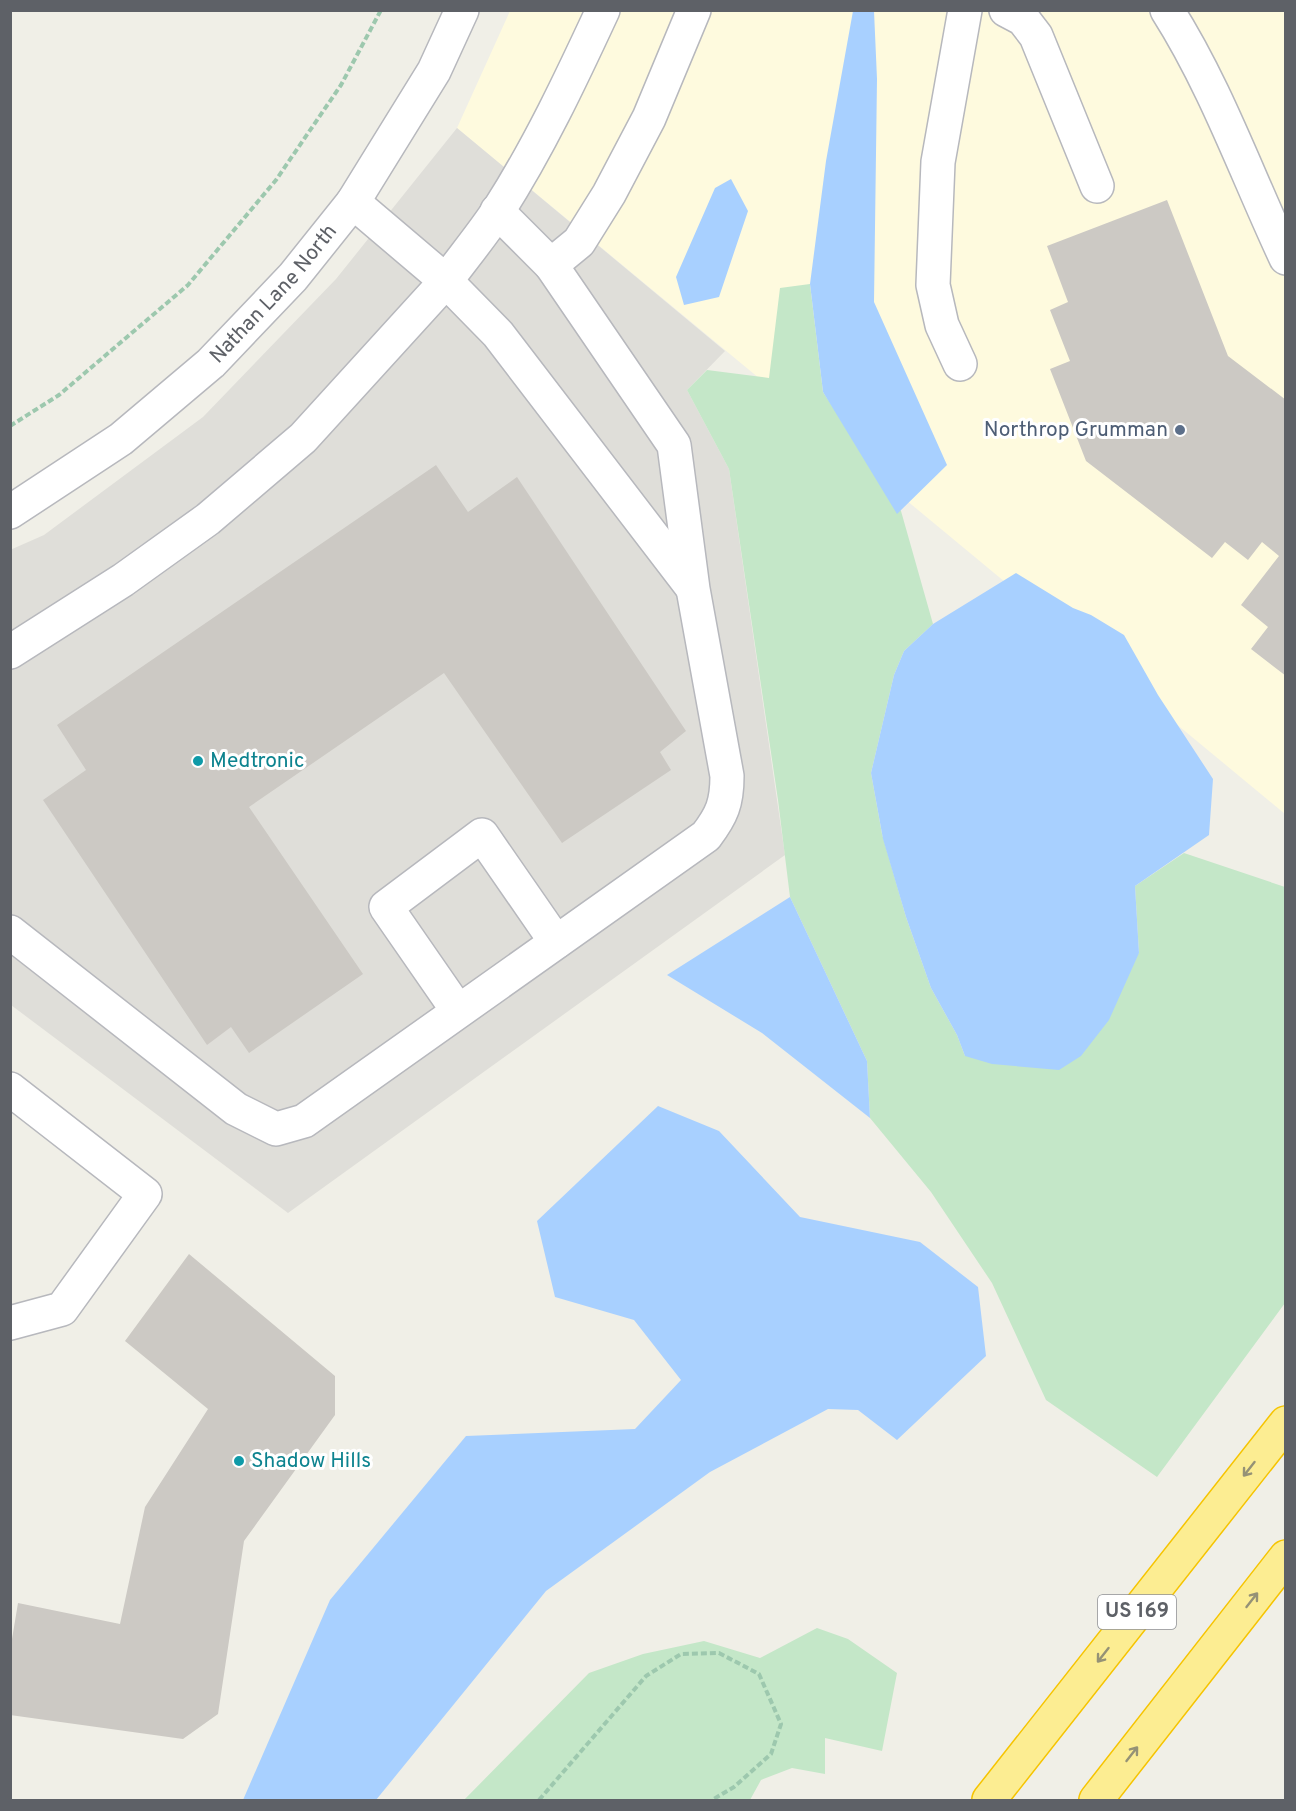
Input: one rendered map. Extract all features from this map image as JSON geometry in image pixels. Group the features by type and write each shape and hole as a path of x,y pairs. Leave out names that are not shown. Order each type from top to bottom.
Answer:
{"highway":[{"name":"US 169","path":"988,1800 1286,1423"},
{"path":"1096,1800 1286,1557"}],"street":[{"name":"Nathan Lane North","path":"10,512 121,439 211,363 293,277 353,202 434,71 462,10"},
{"path":"10,652 123,580 208,519 303,438 446,281 498,211 565,93 603,10"},
{"path":"551,265 579,242 609,194 649,118 694,10"},
{"path":"960,364 942,325 933,285 938,162 965,10"},
{"path":"1006,10 1023,19 1036,36 1097,186"},
{"path":"1167,10 1191,49 1220,108 1251,183 1286,258"},
{"path":"353,202 446,281 498,334 693,589"},
{"path":"10,932 236,1109 276,1129 304,1121 706,836 720,817 727,796 726,776 693,589 674,445 551,265 498,211"},
{"path":"458,1011 386,907 482,835 556,942"},
{"path":"10,1089 145,1194 62,1309 10,1323"}],"path":[{"path":"10,426 59,395 188,285 276,180 341,85 381,10"},
{"path":"539,1800 646,1676 681,1654 718,1653 759,1674 781,1724 771,1754 734,1787 712,1800"}],"shaded area":[{"name":"Northrop Grumman","path":"510,11 1285,11 1285,814 457,128"},
{"path":"457,128 725,351 687,390 729,469 785,855 288,1213 11,1005 10,550 44,535 203,417 336,279"}],"green space":[{"path":"810,284 823,392 901,511 933,624 904,651 894,675 871,773 882,834 906,917 931,988 957,1035 965,1056 1139,953 1135,886 1184,853 1285,887 1285,1303 1157,1477 1046,1400 992,1283 931,1192 870,1118 867,1061 790,897 778,800 729,469 687,390 707,370 769,378 780,288"},
{"path":"817,1628 848,1639 897,1673 882,1751 825,1738 825,1774 792,1768 761,1780 750,1800 464,1800 589,1673 643,1654 704,1641 760,1658"}],"water":[{"path":"853,11 874,11 877,79 874,302 947,465 897,514 823,392 810,284 826,161"},
{"path":"731,179 748,211 719,297 684,305 676,277 715,188"},
{"path":"1016,573 1073,608 1091,615 1124,635 1158,695 1213,779 1209,835 1135,886 1139,953 1109,1020 1081,1056 1059,1070 992,1064 965,1056 957,1035 931,988 906,917 883,839 871,773 894,675 904,651 933,624"},
{"path":"790,897 867,1061 870,1118 762,1033 667,975"},
{"path":"658,1106 719,1131 800,1217 920,1242 978,1287 986,1356 897,1440 858,1410 828,1409 710,1472 546,1591 376,1800 243,1800 330,1600 466,1436 635,1429 681,1380 634,1320 555,1297 537,1221"}],"building":[{"name":"Northrop Grumman","path":"1167,200 1228,356 1286,400 1286,676 1251,649 1268,627 1241,605 1279,556 1262,542 1248,560 1225,542 1212,558 1086,461 1050,369 1070,361 1050,310 1068,302 1047,246"},
{"name":"Medtronic","path":"436,465 468,512 517,477 686,731 660,752 671,770 562,843 444,673 249,807 363,974 249,1053 231,1027 207,1045 43,800 86,770 57,725"},
{"name":"Shadow Hills","path":"189,1254 335,1376 335,1415 244,1541 218,1714 183,1739 10,1715 10,1651 18,1603 120,1624 145,1507 208,1409 125,1341"}],"place":[{"name":"Northrop Grumman","path":"1180,430"},
{"name":"Medtronic","path":"198,761"},
{"name":"Shadow Hills","path":"239,1461"}]}
